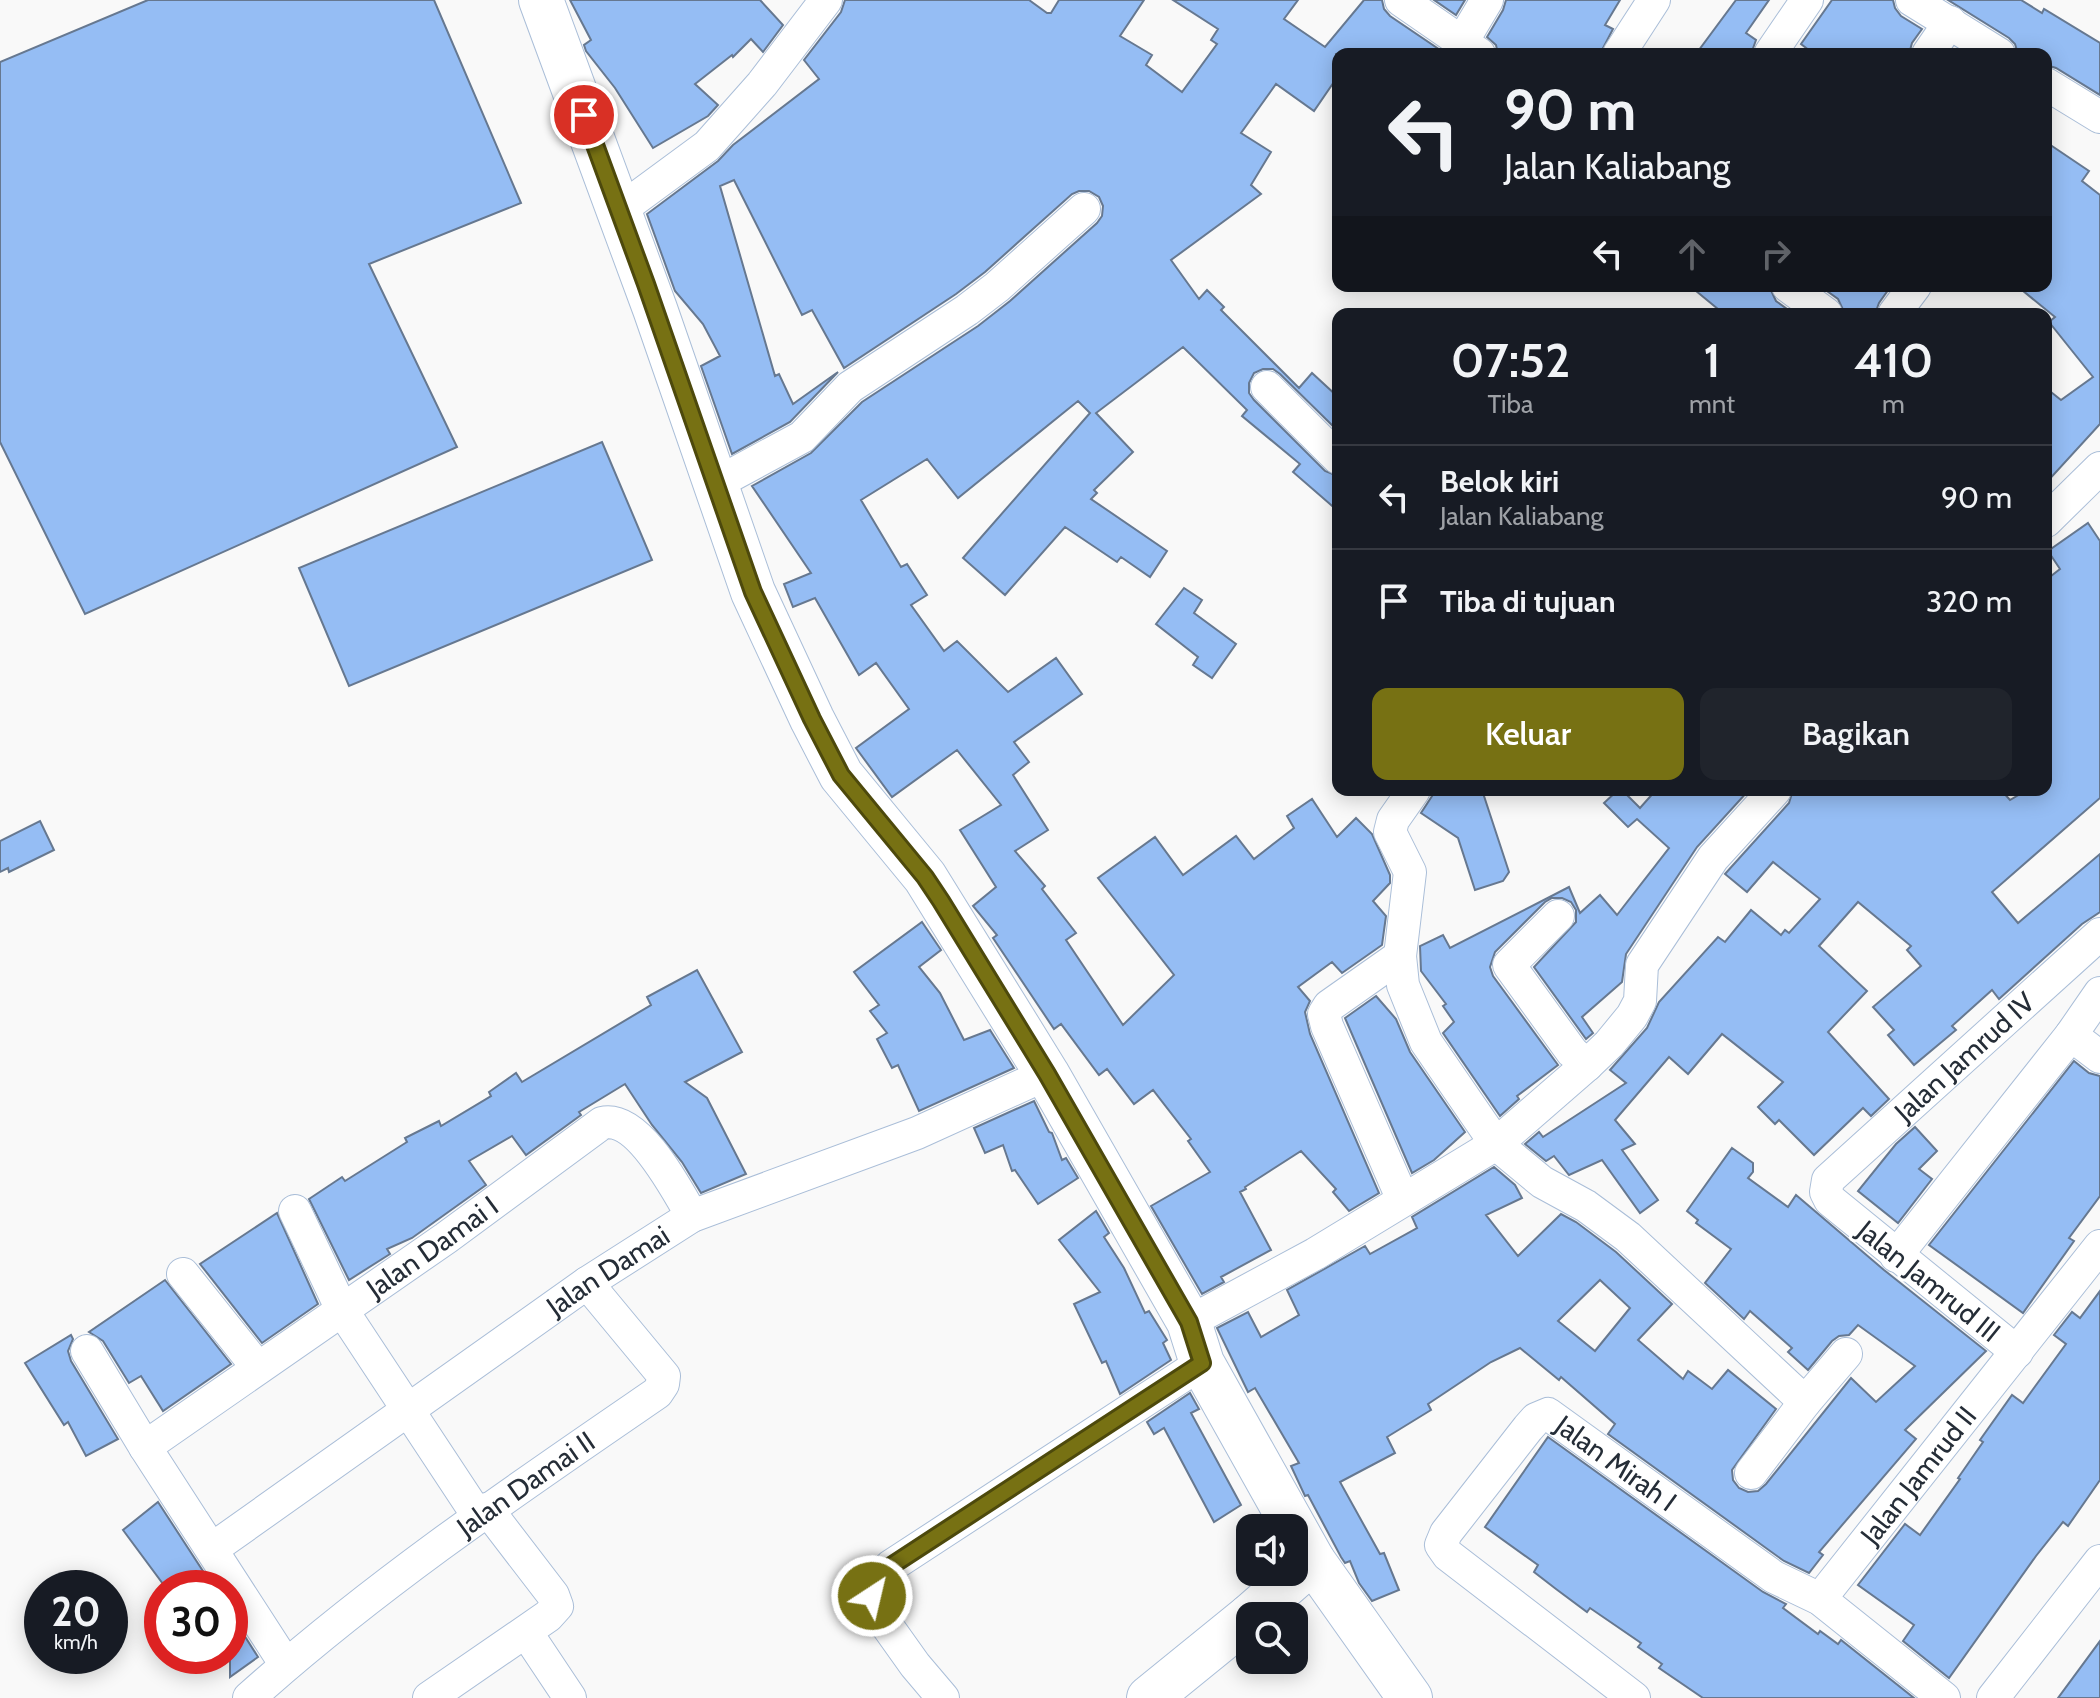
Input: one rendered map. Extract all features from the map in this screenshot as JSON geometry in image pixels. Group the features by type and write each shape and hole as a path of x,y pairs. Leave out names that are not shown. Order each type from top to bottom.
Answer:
{"main road":[{"path":"541,0 620,210 753,592 841,775 925,877 1047,1074 1189,1322 1202,1363 1313,1561 1410,1698"},
{"path":"1266,1602 1313,1561"},
{"path":"1149,1698 1236,1627"}],"street":[{"path":"620,210 707,146 762,84 826,0"},
{"path":"1401,0 1470,48 1487,0"},
{"path":"1623,48 1654,0"},
{"path":"1774,48 1807,0"},
{"path":"1912,0 1990,48"},
{"path":"1932,48 1950,22"},
{"path":"2052,96 2100,117"},
{"path":"717,483 802,437 850,387 977,302 1084,209"},
{"path":"1796,292 1818,308"},
{"path":"1267,387 1332,452"},
{"path":"2052,512 2100,468"},
{"path":"1410,796 1393,820 1390,832 1410,872 1400,956 1403,985 1420,1032 1496,1144 1542,1182 1586,1206 1628,1237 1805,1402"},
{"path":"1189,1322 1315,1254 1496,1144 1587,1065 1632,1016 1640,1001 1642,965 1713,858 1770,796"},
{"path":"1558,916 1509,965 1572,1052 1587,1065"},
{"name":"Jalan Jamrud IV","path":"1828,1180 2100,934"},
{"path":"1400,956 1329,1006 1324,1014 1403,1200"},
{"path":"1896,1256 2071,1035 2100,993"},
{"path":"2071,1035 2100,1057"},
{"name":"Jalan Damai","path":"212,1549 587,1283 692,1216 917,1133 1047,1074"},
{"name":"Jalan Damai I","path":"145,1447 446,1238 602,1123 612,1121 623,1125 644,1143 669,1176 692,1216"},
{"name":"Jalan Jamrud III","path":"1828,1180 1826,1192 1830,1200 2017,1352 2100,1246"},
{"path":"295,1211 342,1310 408,1411 482,1513 553,1595 557,1606 526,1632 429,1698"},
{"path":"183,1274 258,1368"},
{"name":"Jalan Damai II","path":"249,1698 286,1665 482,1513 657,1393 664,1376 587,1283"},
{"path":"87,1351 286,1665"},
{"name":"Jalan Jamrud II","path":"1820,1599 2017,1352"},
{"path":"1751,1473 1846,1354"},
{"path":"943,1698 873,1606 874,1581 891,1566 1202,1363"},
{"name":"Jalan Mirah I","path":"1634,1698 1448,1555 1441,1545 1446,1533 1536,1419 1548,1414 1774,1577 1820,1599 1944,1698"},
{"path":"1993,1698 2100,1561"},
{"path":"526,1632 570,1698"}],"building":[{"path":"148,0 434,0 521,203 369,264 457,447 85,614 0,442 0,62"},
{"path":"570,0 760,0 783,25 763,52 751,39 733,57 695,84 718,105 708,116 653,148 615,88 586,51 584,45 591,40"},
{"path":"845,0 1029,0 1051,13 1059,0 1144,0 1120,36 1152,55 1146,65 1182,92 1217,44 1211,40 1218,29 1173,0 1298,0 1284,19 1325,47 1364,0 1382,0 1390,16 1437,48 1332,48 1332,85 1314,111 1276,84 1241,133 1271,152 1251,185 1261,194 1171,260 1199,299 1207,290 1224,307 1221,310 1299,388 1312,373 1332,391 1332,425 1273,369 1254,373 1249,383 1249,393 1254,400 1325,471 1332,474 1332,506 1293,472 1300,464 1242,416 1247,410 1183,347 1096,413 1133,452 1094,490 1097,493 1091,499 1167,551 1150,577 1121,557 1117,562 1065,527 1005,595 963,558 1090,413 1078,401 958,498 927,459 861,500 901,567 907,564 927,595 911,605 944,651 957,641 1008,692 1056,658 1082,694 1014,742 1029,762 1013,775 1048,830 1015,851 1045,886 1042,889 1076,933 1066,940 1123,1025 1174,975 1098,878 1155,837 1183,875 1236,836 1254,859 1294,828 1287,816 1312,799 1337,837 1356,818 1372,834 1390,875 1390,883 1373,901 1386,916 1382,945 1342,973 1332,962 1298,987 1310,1001 1305,1012 1310,1034 1379,1193 1349,1211 1333,1192 1336,1189 1301,1151 1240,1192 1271,1250 1221,1277 1224,1282 1202,1294 1151,1206 1210,1172 1188,1141 1191,1139 1153,1090 1134,1104 1107,1069 1099,1075 1061,1024 1054,1029 993,938 997,935 973,906 996,887 960,830 1001,805 957,750 892,797 856,748 909,709 876,663 859,675 815,598 793,607 784,584 811,573 752,486 811,453 862,402 978,326 1010,301 1097,223 1103,206 1099,197 1089,191 1072,194 985,272 844,368 812,310 802,315 734,180 720,186 775,376 779,374 793,404 838,372 790,422 732,454 701,366 720,356 703,324 675,291 647,214 819,79 804,60 841,12"},
{"path":"1434,0 1465,0 1456,15"},
{"path":"1506,0 1620,0 1605,25 1613,29 1603,48 1497,48 1487,37"},
{"path":"1736,0 1769,0 1746,33 1756,40 1753,48 1700,48"},
{"path":"1832,0 1893,0 1901,16 1922,29 1911,48 1806,48 1801,44"},
{"path":"1948,0 2021,0 2042,13 2044,9 2100,43 2100,95 2052,67 2052,48 2016,48 2009,38"},
{"path":"2052,146 2089,171 2082,181 2100,195 2100,424 2052,476 2052,393 2061,400 2093,377 2052,326 2055,317 2052,308 2044,308 2024,292 2052,292"},
{"path":"1697,292 1772,292 1776,301 1786,308 1717,308"},
{"path":"1828,292 1887,292 1877,308 1842,308 1838,299"},
{"path":"602,442 652,560 349,686 299,568"},
{"path":"2088,523 2100,541 2100,798 1992,892 2018,923 2100,854 2100,912 2082,924 1999,999 1992,990 1952,1026 1956,1030 1914,1065 1888,1035 1894,1030 1873,1007 1921,966 1907,950 1911,946 1858,902 1819,946 1867,991 1828,1032 1889,1099 1871,1116 1863,1108 1814,1155 1779,1120 1775,1124 1758,1107 1783,1082 1722,1034 1688,1074 1669,1057 1615,1120 1635,1144 1622,1150 1658,1200 1640,1213 1602,1160 1569,1175 1554,1156 1546,1161 1525,1144 1539,1132 1543,1137 1626,1083 1610,1070 1647,1028 1659,1002 1718,937 1725,942 1751,910 1781,935 1785,930 1789,933 1820,899 1773,862 1747,892 1725,874 1789,803 1791,796 2006,796 2010,800 2017,796 2052,796 2052,575 2060,569 2052,557 2052,548"},
{"path":"1184,588 1202,600 1194,613 1236,644 1212,678 1193,665 1198,657 1156,624"},
{"path":"1432,796 1484,796 1509,872 1503,881 1475,890 1458,838 1421,813"},
{"path":"1612,796 1628,796 1640,808 1651,796 1744,796 1697,847 1626,954 1622,982 1582,1017 1593,1033 1586,1039 1534,967 1576,922 1576,910 1571,902 1552,898 1545,902 1495,952 1490,967 1493,976 1558,1065 1517,1096 1519,1099 1500,1116 1443,1033 1454,1022 1443,1006 1446,1004 1421,971 1420,946 1443,935 1450,948 1569,887 1580,913 1600,895 1617,915 1669,848 1637,819 1628,827 1604,803"},
{"path":"40,821 54,850 9,872 8,868 0,872 0,841"},
{"path":"922,922 941,950 919,967 940,993 964,1040 990,1030 1014,1068 919,1111 898,1065 892,1068 877,1039 887,1033 870,1011 879,1005 854,972"},
{"path":"697,970 742,1052 685,1082 707,1098 746,1174 701,1193 625,1084 579,1112 581,1115 526,1155 512,1136 469,1161 486,1185 412,1238 387,1249 390,1254 349,1280 309,1199 342,1177 345,1181 407,1142 405,1138 439,1121 441,1126 491,1096 489,1092 516,1073 522,1082 651,1005 647,997"},
{"path":"1376,996 1396,1019 1410,1052 1465,1132 1434,1160 1412,1173 1345,1018"},
{"path":"2074,1061 2089,1073 2100,1076 2100,1196 2069,1238 2074,1241 2023,1313 1929,1245"},
{"path":"1034,1101 1052,1133 1062,1160 1066,1158 1078,1178 1038,1204 1015,1170 1012,1171 1003,1145 985,1153 974,1128"},
{"path":"1915,1127 1937,1151 1919,1169 1932,1179 1898,1223 1858,1191 1896,1144"},
{"path":"1732,1148 1753,1163 1753,1172 1748,1178 1788,1207 1796,1195 1986,1351 1905,1430 1916,1439 1819,1552 1823,1555 1809,1573 1784,1561 1608,1434 1615,1424 1561,1377 1559,1380 1520,1348 1491,1362 1428,1404 1431,1410 1387,1437 1395,1453 1340,1482 1380,1554 1384,1553 1399,1590 1372,1601 1359,1583 1350,1561 1345,1563 1341,1557 1308,1495 1305,1496 1291,1466 1299,1463 1255,1388 1248,1392 1217,1328 1248,1312 1261,1337 1299,1315 1287,1290 1365,1246 1370,1254 1417,1228 1412,1217 1494,1167 1515,1185 1522,1198 1486,1215 1518,1256 1561,1214 1576,1222 1616,1252 1672,1304 1638,1340 1683,1379 1688,1371 1712,1389 1728,1370 1776,1409 1732,1470 1733,1480 1739,1488 1748,1492 1758,1491 1851,1378 1876,1402 1915,1366 1858,1325 1849,1335 1832,1341 1808,1370 1788,1352 1792,1348 1750,1311 1744,1319 1705,1283 1731,1249 1696,1223 1698,1220 1687,1211","holes":["1600,1280 1630,1308 1595,1351 1558,1321"]},
{"path":"1096,1211 1109,1233 1104,1237 1124,1268 1145,1313 1149,1311 1167,1340 1163,1343 1171,1360 1120,1394 1106,1361 1102,1363 1074,1304 1100,1292 1059,1240"},
{"path":"277,1213 318,1304 262,1343 200,1264"},
{"path":"165,1280 231,1364 163,1411 141,1376 129,1383 103,1341 89,1332"},
{"path":"2100,1291 2100,1480 2068,1526 2063,1522 2036,1556 1949,1678 1903,1641 1914,1625 1858,1585 1905,1524 1920,1535 1960,1479 1983,1442 1980,1440 2012,1395 2023,1403 2066,1344 2054,1335 2072,1312 2080,1318"},
{"path":"71,1335 73,1339 68,1351 71,1361 118,1439 86,1456 68,1422 64,1425 25,1363"},
{"path":"1190,1393 1199,1409 1191,1413 1241,1505 1214,1522 1164,1428 1154,1434 1147,1422"},
{"path":"1548,1437 1763,1592 1786,1604 1783,1608 1818,1634 1820,1631 1838,1644 1841,1640 1914,1698 1703,1698 1659,1668 1662,1664 1638,1647 1641,1643 1590,1608 1587,1612 1556,1589 1534,1572 1538,1565 1485,1527"},
{"path":"158,1502 202,1570 153,1570 123,1530"},
{"path":"248,1641 258,1657 248,1664"},
{"path":"2100,1641 2100,1698 2058,1698"}],"route":[{"path":"584,115 717,483 753,592 812,719 841,775 925,877 1047,1074 1189,1322 1202,1363 891,1566 874,1581 872,1596"}]}
